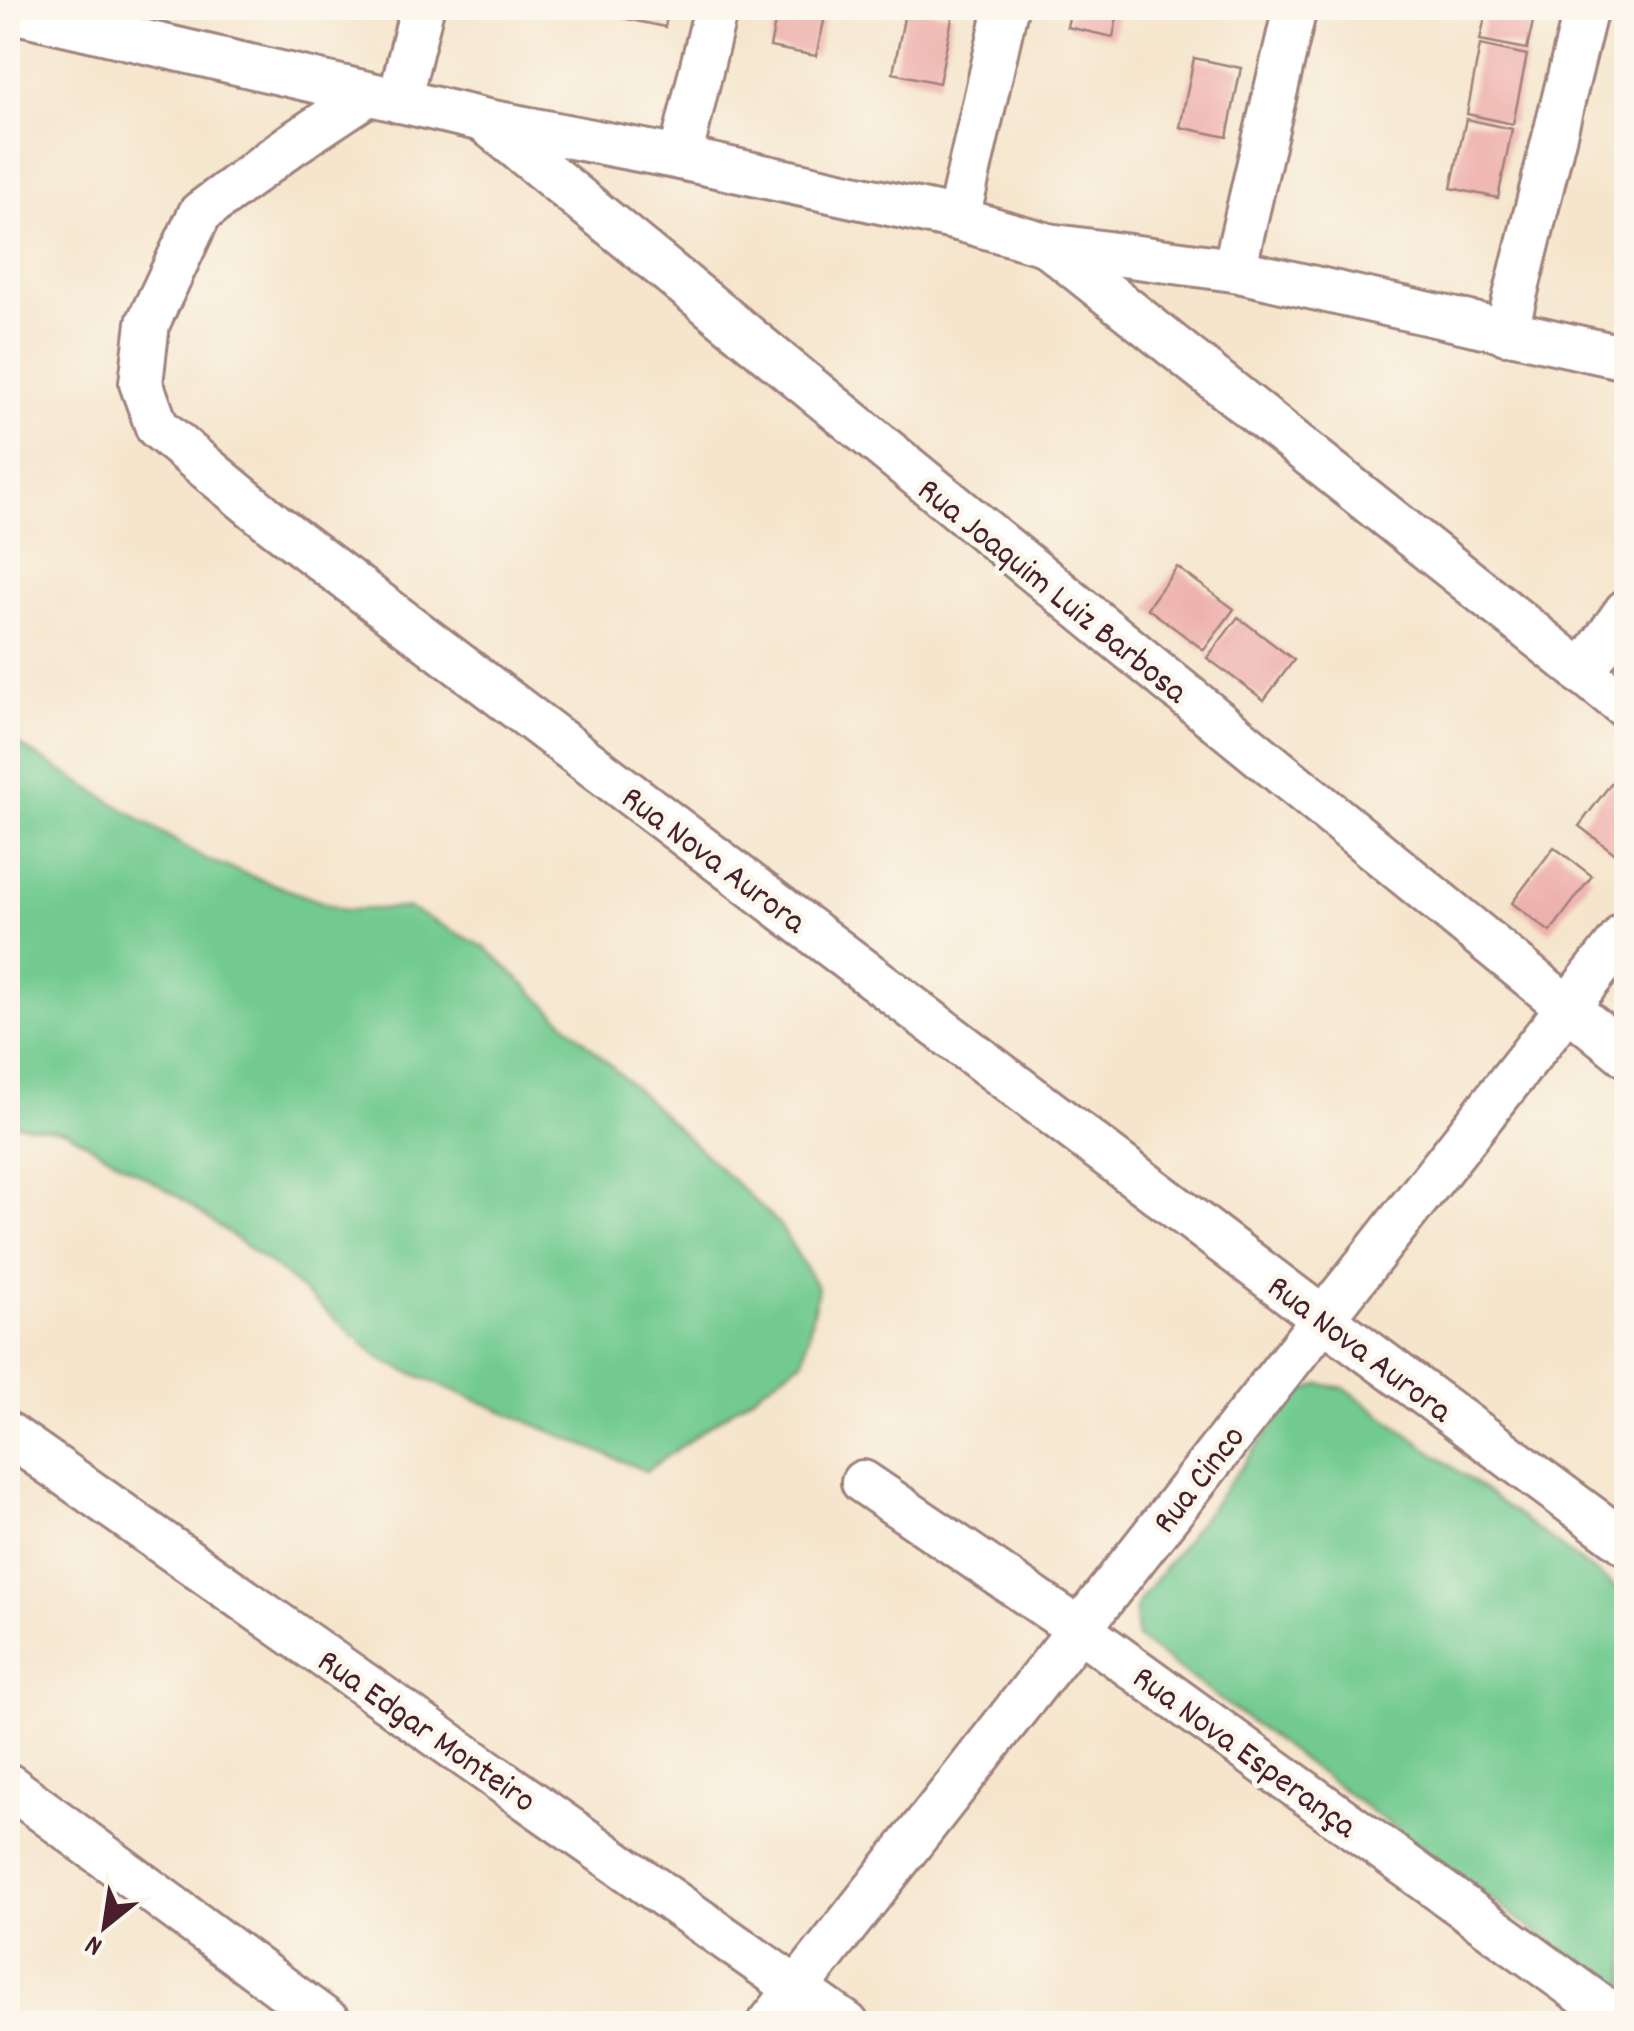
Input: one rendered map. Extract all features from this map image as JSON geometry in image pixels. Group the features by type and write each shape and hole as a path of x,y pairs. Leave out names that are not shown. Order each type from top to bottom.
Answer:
{"street":[{"path":"383,98 422,8"},
{"path":"680,158 716,8"},
{"path":"958,219 1006,8"},
{"path":"1234,270 1294,8"},
{"path":"1506,333 1586,8"},
{"path":"8,10 139,24 383,98 958,219 1048,246 1234,270 1626,358"},
{"name":"Rua Nova Aurora","path":"383,98 291,145 200,213 148,323 141,382 157,427 274,524 1321,1318 1626,1544"},
{"name":"Rua Joaquim Luiz Barbosa","path":"483,120 1626,1055"},
{"path":"1048,246 1626,707"},
{"path":"1582,673 1626,611"},
{"name":"Rua Cinco","path":"769,2024 1626,933"},
{"name":"Rua Edgar Monteiro","path":"8,1434 848,2024"},
{"name":"Rua Nova Esperança","path":"864,1482 1079,1629 1625,2024"},
{"path":"8,1785 331,2024"}],"green space":[{"path":"8,738 205,859 343,910 408,908 486,948 779,1224 818,1288 803,1360 646,1471 383,1361 281,1272 176,1195 66,1131 8,1123"},
{"path":"1320,1384 1345,1388 1626,1595 1626,1999 1137,1638 1135,1612 1140,1600 1298,1393"}],"building":[{"path":"620,8 669,8 665,27 618,17"},
{"path":"778,8 827,8 816,56 770,47"},
{"path":"906,8 953,14 939,83 893,73"},
{"path":"1071,8 1119,8 1113,37 1067,27"},
{"path":"1487,8 1536,8 1527,49 1480,40"},
{"path":"1480,45 1527,55 1513,124 1467,114"},
{"path":"1194,58 1241,68 1227,137 1180,127"},
{"path":"1466,119 1512,129 1498,198 1451,188"},
{"path":"1177,567 1234,609 1204,650 1147,608"},
{"path":"1238,617 1294,660 1264,700 1207,658"},
{"path":"1621,770 1626,774 1626,842 1617,855 1579,826"},
{"path":"1554,847 1592,876 1550,932 1512,903"}]}
